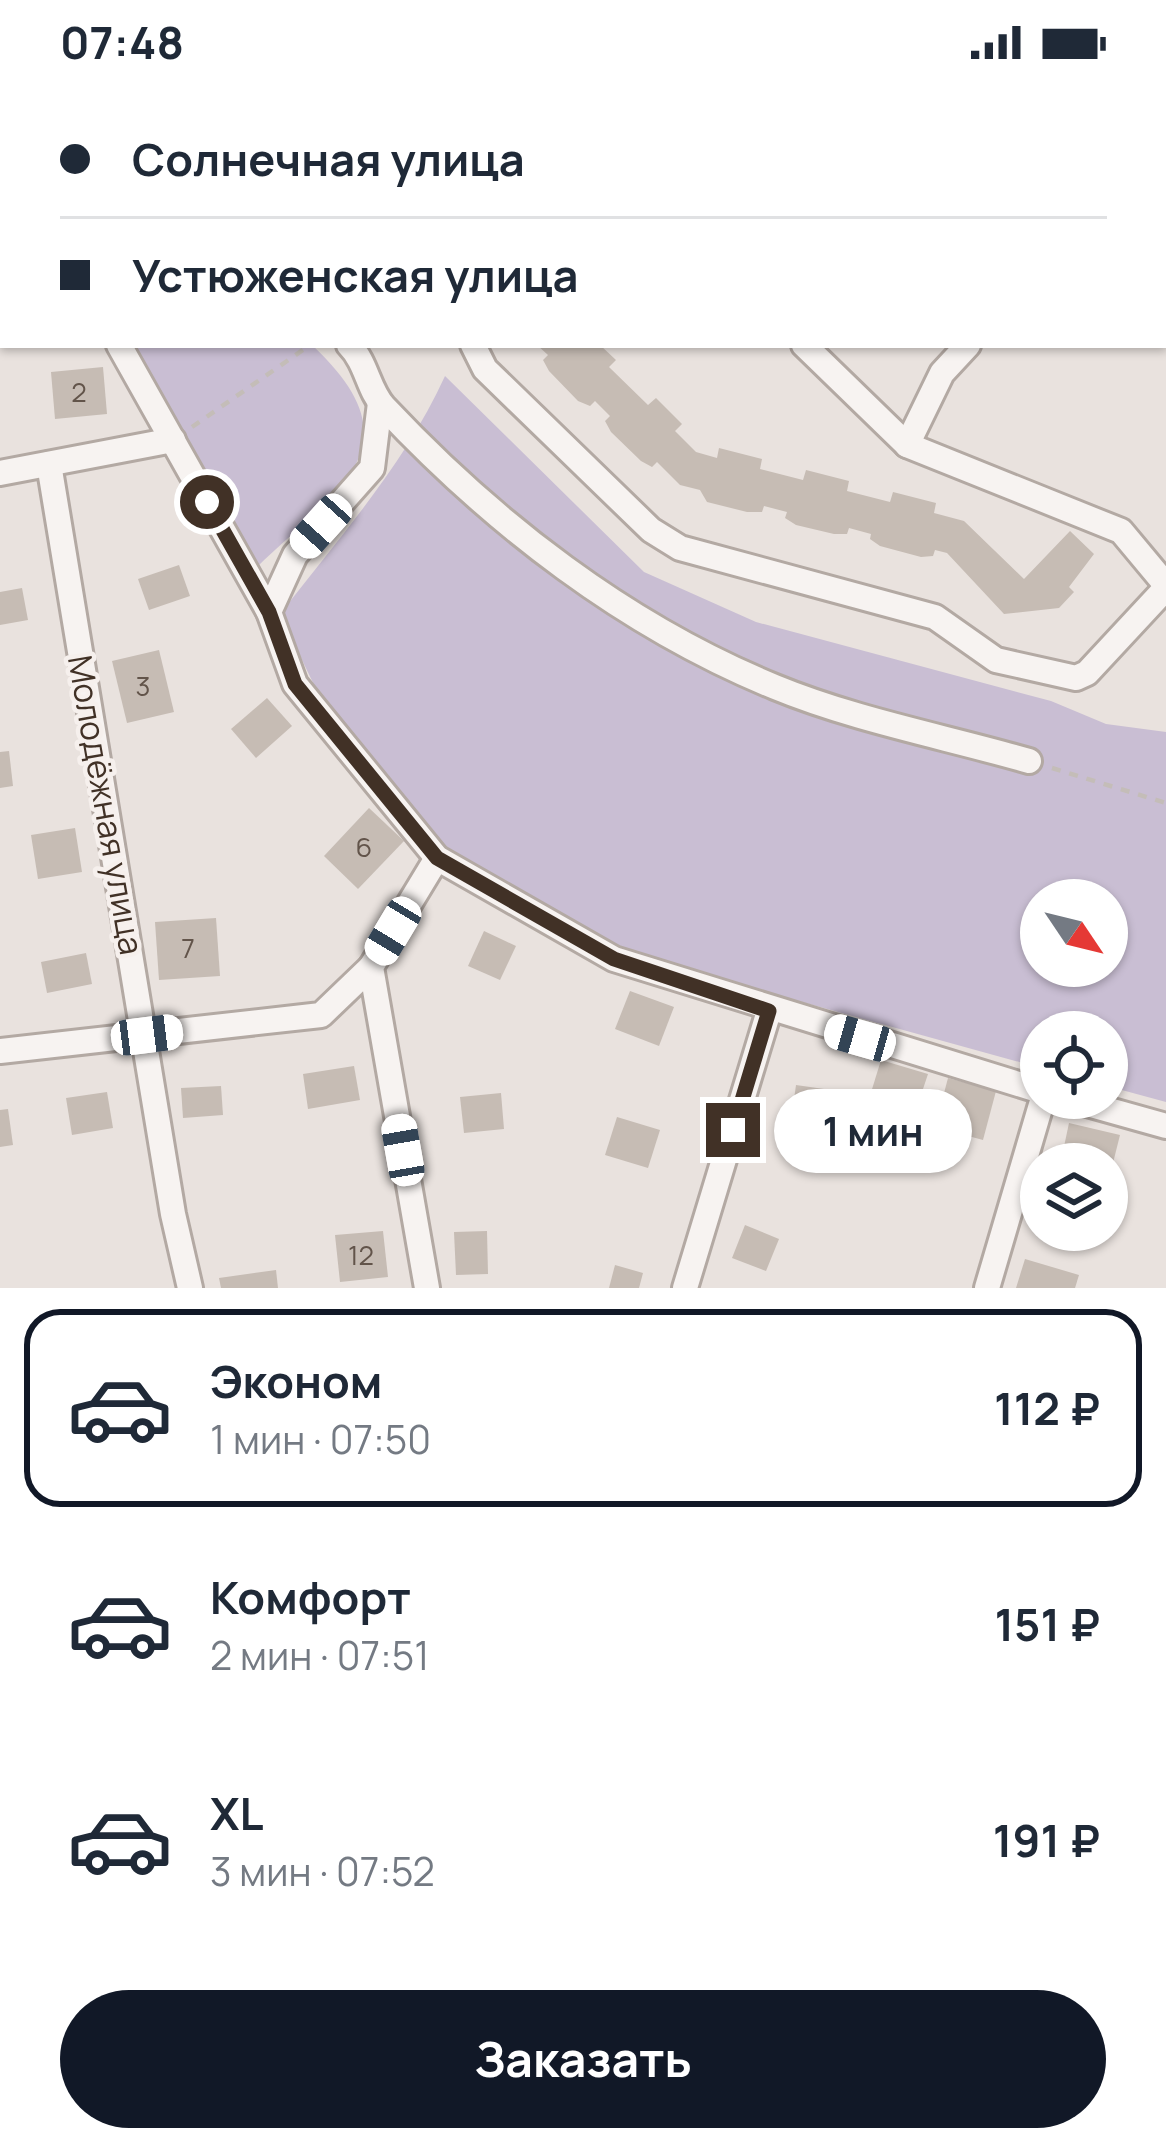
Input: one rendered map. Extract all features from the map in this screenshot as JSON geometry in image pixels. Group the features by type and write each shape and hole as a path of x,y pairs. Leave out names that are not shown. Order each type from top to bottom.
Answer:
{"street":[{"path":"120,348 269,612 295,684 437,858 614,959 1020,1088"},
{"path":"474,348 485,369 651,530 680,548 934,617 996,660 1076,678 1088,674 1166,586 1121,531 907,445 807,348"},
{"path":"907,445 942,373 965,348"},
{"path":"359,349 380,403 529,541 617,607 776,688 1030,761"},
{"path":"269,612 296,554 372,468 380,403"},
{"path":"0,473 173,440"},
{"name":"Молодёжная улица","path":"49,464 173,1214 190,1288"},
{"path":"0,1051 321,1016 371,968 437,858"},
{"path":"371,968 427,1288"},
{"path":"685,1288 769,1011"},
{"path":"1128,1115 1166,1126"},
{"path":"987,1288 1035,1119"}],"path":[{"path":"173,440 306,348"},
{"path":"1030,761 1166,803"}],"shaded area":[{"path":"131,348 315,348 344,381 361,412 363,440 355,466 314,515 256,568"},
{"path":"445,376 644,572 756,622 1051,701 1106,724 1166,732 1166,1102 1128,1092 1128,1011 1020,1011 1020,1062 628,954 453,860 327,712 280,614 411,440"}],"building":[{"path":"540,348 603,348 616,360 609,367 648,405 656,398 682,424 675,431 696,452 717,458 719,448 762,459 760,469 803,480 806,470 849,481 847,491 890,502 893,492 936,503 934,513 964,521 1024,579 1070,531 1094,554 1069,587 1074,592 1059,608 1004,614 947,553 935,550 933,556 921,557 880,546 870,539 871,534 849,528 847,534 834,534 796,525 785,518 787,512 764,506 762,512 747,512 707,502 700,490 680,485 657,462 652,467 641,461 611,432 605,421 610,416 595,401 590,406 578,401 549,371 543,360 548,355"},
{"path":"103,367 107,414 55,419 51,372"},
{"path":"179,565 190,596 149,610 138,579"},
{"path":"22,588 28,620 0,625 0,592"},
{"path":"159,650 174,712 127,723 112,661"},
{"path":"267,698 292,726 256,758 231,729"},
{"path":"9,751 13,786 0,788 0,752"},
{"path":"369,808 404,841 358,889 324,856"},
{"path":"75,828 82,872 38,879 31,835"},
{"path":"216,918 220,976 159,980 155,922"},
{"path":"484,931 516,946 500,980 468,966"},
{"path":"86,953 92,984 47,993 41,962"},
{"path":"630,991 674,1007 659,1046 615,1029"},
{"path":"881,1060 928,1074 915,1113 869,1099"},
{"path":"354,1066 360,1100 308,1109 303,1074"},
{"path":"948,1078 996,1091 983,1140 935,1127"},
{"path":"796,1085 838,1091 833,1127 791,1121"},
{"path":"221,1086 223,1115 183,1118 181,1088"},
{"path":"107,1092 113,1128 72,1135 66,1098"},
{"path":"501,1093 504,1129 464,1133 460,1097"},
{"path":"8,1109 13,1145 0,1147 0,1110"},
{"path":"617,1117 660,1130 648,1168 605,1155"},
{"path":"1069,1123 1120,1135 1118,1143 1065,1143"},
{"path":"745,1225 779,1239 766,1271 732,1258"},
{"path":"383,1231 388,1277 340,1282 335,1235"},
{"path":"487,1231 488,1274 456,1275 454,1232"},
{"path":"1025,1259 1079,1275 1075,1288 1016,1288"},
{"path":"615,1265 643,1273 639,1288 609,1288"},
{"path":"276,1270 278,1288 221,1288 219,1278"}],"route":[{"path":"207,502 269,612 295,684 437,858 614,959 769,1011 733,1130"}]}
